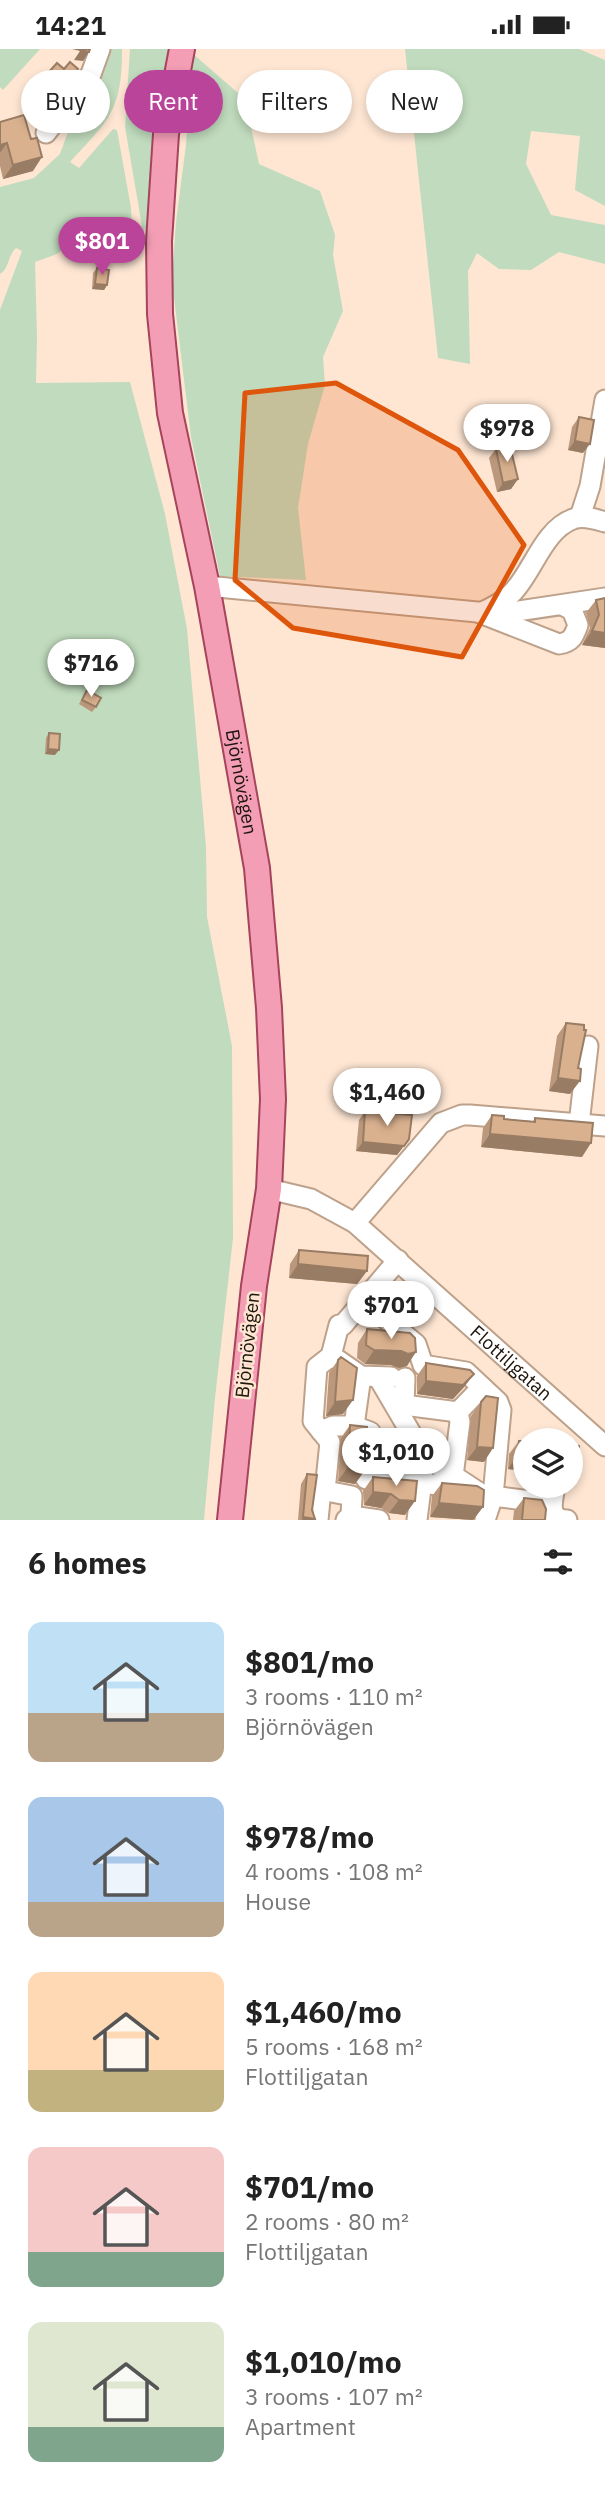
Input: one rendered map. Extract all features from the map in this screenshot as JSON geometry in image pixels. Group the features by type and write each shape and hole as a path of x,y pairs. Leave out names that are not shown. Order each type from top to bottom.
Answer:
{"main road":[{"name":"Björnövägen","path":"182,49 166,134 159,241 160,314 170,413 237,746 262,906 273,1099 269,1189 254,1286 230,1520"}],"street":[{"path":"92,70 100,49"},
{"path":"580,517 590,486 605,400"},
{"path":"480,613 497,605 513,592 552,535 564,524 580,517 605,522"},
{"path":"206,586 498,614 605,598"},
{"path":"480,613 518,626 546,641 566,643 573,638 578,625 572,610 562,605"},
{"path":"579,1124 588,1046"},
{"path":"355,1223 441,1123 451,1118 470,1115 605,1126"},
{"name":"Flottiljgatan","path":"269,1189 311,1199 355,1223 605,1445"},
{"path":"318,1520 330,1442 313,1421 317,1367 331,1356 341,1325 398,1260"},
{"path":"364,1301 416,1345 423,1365"},
{"path":"331,1356 370,1376 400,1407 425,1457 492,1498 546,1503 552,1516"},
{"path":"370,1376 405,1378 423,1365 466,1372 498,1402 501,1410 492,1498 485,1520"},
{"path":"354,1426 370,1376"},
{"path":"400,1407 405,1378"},
{"path":"458,1412 482,1387"},
{"path":"400,1407 458,1412"},
{"path":"453,1476 460,1422 458,1412"},
{"path":"321,1431 332,1426 354,1426 370,1431 366,1479 352,1496 349,1518 379,1520"},
{"path":"417,1520 425,1457"},
{"path":"366,1479 471,1487"},
{"path":"321,1490 352,1496"},
{"path":"552,1516 554,1498"}],"highlighted area":[{"path":"336,383 458,450 524,545 462,657 293,628 235,580 245,393"}],"green space":[{"path":"0,49 40,49 3,90 0,87"},
{"path":"107,49 122,49 119,86 110,114 110,70 95,70"},
{"path":"130,49 168,49 165,70 129,70"},
{"path":"405,49 579,49 605,60 605,206 575,190 580,136 531,131 526,164 551,215 605,225 605,264 559,252 531,270 499,269 477,253 468,271 470,364 438,358 414,133 463,133 463,70 407,70"},
{"path":"192,53 212,70 191,70"},
{"path":"223,80 237,92 237,133 252,133 259,164 320,191 335,235 333,255 343,311 323,357 325,385 308,444 298,508 306,580 220,576 191,437 172,281 187,133 223,133"},
{"path":"113,129 117,130 131,208 132,231 76,239 57,254 35,262 36,383 130,382 165,514 187,629 206,847 207,917 232,1046 233,1238 204,1520 0,1520 0,310 22,251 16,248 0,274 0,187 34,178 60,154 68,133 96,133 70,162 79,168"},
{"path":"126,133 156,133 147,226 143,232"}],"building":[{"path":"70,62 78,69 51,70 57,63 64,69"},
{"path":"21,116 21,133 29,133 31,139 37,138 42,157 13,165 7,143 0,145 0,122"},
{"path":"97,268 109,270 107,285 95,284"},
{"path":"579,417 594,420 590,444 575,441"},
{"path":"510,446 518,479 503,483 496,449"},
{"path":"605,598 605,633 592,631 599,615 596,600"},
{"path":"87,690 101,698 96,707 82,700"},
{"path":"49,733 60,734 59,750 48,749"},
{"path":"566,1023 584,1025 586,1030 578,1068 581,1069 580,1081 558,1078"},
{"path":"365,1111 412,1115 409,1139 404,1146 363,1142"},
{"path":"492,1115 535,1122 535,1118 593,1123 591,1143 490,1134"},
{"path":"299,1250 368,1256 367,1271 298,1264"},
{"path":"389,1289 399,1298 394,1303 384,1294"},
{"path":"367,1329 410,1333 415,1338 416,1352 408,1354 401,1351 374,1350 366,1345"},
{"path":"341,1357 357,1368 353,1400 335,1402 338,1360"},
{"path":"426,1363 470,1370 474,1374 463,1385 426,1381"},
{"path":"486,1396 498,1398 493,1448 477,1447 481,1402"},
{"path":"350,1425 367,1427 365,1470 348,1467"},
{"path":"307,1474 317,1475 312,1510 315,1519 303,1517"},
{"path":"373,1477 417,1481 415,1501 399,1500 391,1494 373,1492"},
{"path":"442,1483 477,1486 484,1490 483,1507 439,1503"},
{"path":"524,1498 542,1500 546,1509 545,1520 522,1520"}]}
